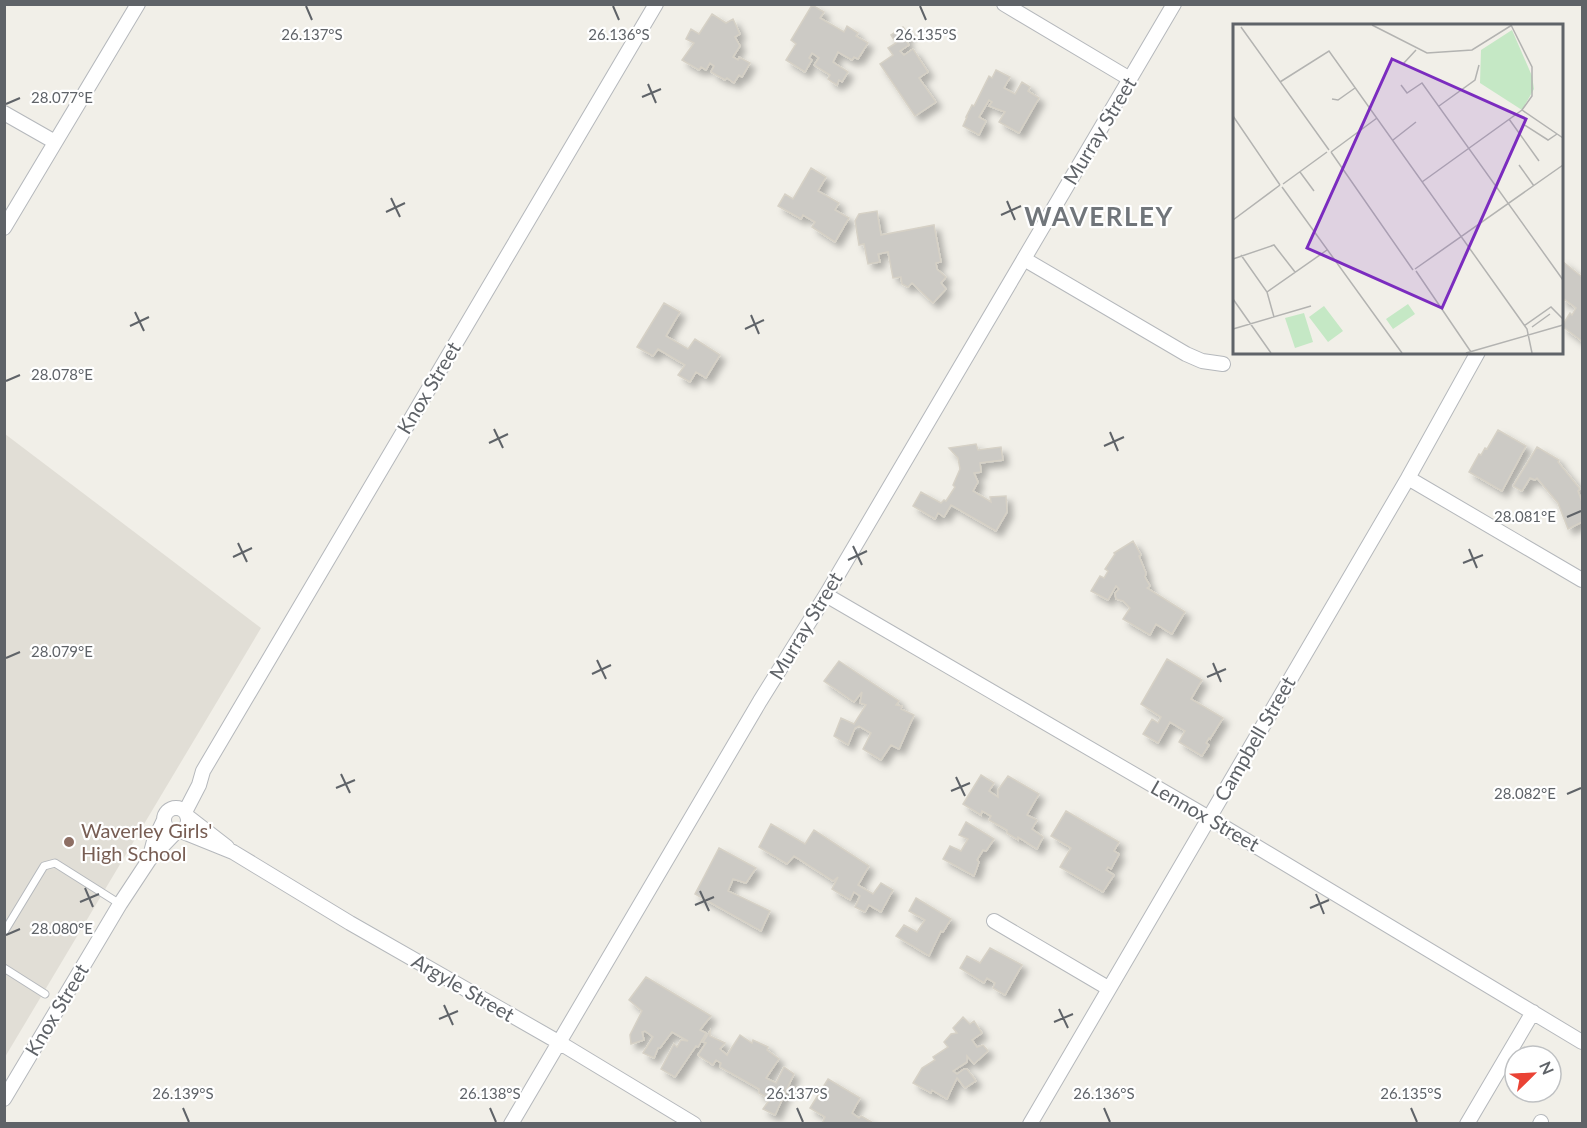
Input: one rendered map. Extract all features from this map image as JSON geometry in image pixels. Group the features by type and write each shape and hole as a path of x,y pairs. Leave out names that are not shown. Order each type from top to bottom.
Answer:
{"street":[{"path":"4,228 138,4"},
{"name":"Knox Street","path":"183,812 199,785 203,771 656,4"},
{"path":"1004,4 1130,79"},
{"name":"Murray Street","path":"511,1124 1174,4"},
{"path":"4,113 55,142"},
{"path":"1024,259 1186,354 1202,361 1223,364"},
{"name":"Campbell Street","path":"1030,1124 1408,478 1477,354"},
{"path":"1408,478 1582,580"},
{"name":"Lennox Street","path":"826,595 1209,818 1582,1042"},
{"path":"168,811 183,812 187,825 179,831 168,829 164,820 168,811"},
{"name":"Argyle Street","path":"183,812 233,852"},
{"name":"Knox Street","path":"149,860 154,841 164,820"},
{"name":"Knox Street","path":"4,1099 120,904 149,860 179,831"},
{"name":"Argyle Street","path":"179,831 233,852 694,1124"},
{"path":"994,921 1108,988"},
{"path":"1467,1124 1533,1012"}],"lane":[{"path":"4,932 44,866 49,864 55,863 120,904"},
{"path":"4,969 45,994"}],"shaded area":[{"name":"Waverley Girls' High School","path":"5,434 261,628 5,1057"}],"building":[{"path":"812,5 824,12 820,18 844,32 847,26 858,33 856,36 868,43 858,59 854,57 852,60 838,52 833,62 848,72 842,82 839,80 837,85 828,79 830,75 814,65 819,58 812,53 809,58 812,60 805,72 786,60 796,44 791,40"},
{"path":"712,14 726,23 733,19 740,34 735,37 740,46 733,57 738,60 739,57 750,63 742,77 739,75 734,83 711,72 714,66 710,63 706,70 701,67 699,70 682,60 694,43 686,39 691,29 699,34"},
{"path":"903,27 909,34 904,37 909,45 900,51 904,55 913,49 928,72 919,78 936,102 915,116 880,64 893,55 888,48 896,43 891,35"},
{"path":"996,70 1010,77 1004,88 1015,94 1022,82 1030,87 1028,91 1039,98 1019,133 999,122 1005,112 989,106 992,102 989,100 979,117 986,121 979,135 963,126 989,76 992,78"},
{"path":"811,168 826,177 818,191 839,203 835,210 849,218 835,242 812,227 815,222 803,215 801,219 778,206 785,194 793,199"},
{"path":"877,211 881,235 934,225 941,262 936,263 937,269 946,277 941,283 946,289 933,303 912,283 908,287 902,284 901,277 893,278 888,252 878,254 880,262 868,264 864,244 859,245 855,221 859,214"},
{"path":"1563,262 1582,277 1582,341 1563,327 1570,313 1572,315 1576,308 1563,300"},
{"path":"664,303 680,312 666,336 688,349 695,339 720,355 706,378 696,372 690,382 678,375 685,365 658,349 653,356 637,347"},
{"path":"1498,430 1526,446 1502,491 1469,472 1479,454 1481,455 1485,448 1487,449"},
{"path":"976,444 978,450 1001,447 1003,460 980,463 981,472 974,473 978,482 973,491 991,502 990,497 1006,496 1007,512 996,531 951,505 944,517 938,513 935,519 913,506 921,492 941,503 946,501 955,487 953,485 960,469 958,458 949,448"},
{"path":"1537,447 1559,460 1558,462 1580,489 1578,491 1582,502 1582,522 1568,529 1558,503 1537,478 1535,480 1530,478 1522,491 1513,486"},
{"path":"1133,541 1141,555 1139,556 1146,573 1145,577 1150,586 1147,588 1185,612 1172,634 1156,624 1150,635 1123,619 1130,608 1123,601 1116,599 1115,593 1119,589 1116,586 1108,600 1091,591 1100,576 1104,578 1108,571 1105,569 1114,553"},
{"path":"1167,659 1202,680 1191,699 1223,718 1206,743 1209,745 1202,756 1179,742 1185,731 1170,722 1158,743 1143,734 1152,719 1158,723 1161,717 1141,704"},
{"path":"839,661 899,701 896,705 902,706 901,709 914,715 899,749 891,745 881,760 863,749 871,733 859,726 855,728 848,745 834,736 841,718 854,724 866,705 860,703 862,692 854,702 824,681"},
{"path":"981,775 994,783 989,791 998,797 998,790 1008,776 1039,794 1027,815 1037,820 1032,829 1043,837 1037,849 1007,833 1007,830 989,820 991,816 982,811 981,815 963,804"},
{"path":"1066,811 1119,842 1114,851 1119,854 1111,869 1108,867 1106,870 1114,875 1103,892 1060,867 1071,848 1051,836"},
{"path":"966,822 994,839 977,860 979,862 974,876 943,859 950,846 961,851 968,839 959,835"},
{"path":"771,824 805,844 814,830 869,866 858,885 873,894 881,883 893,890 881,912 869,905 865,912 855,907 860,896 854,892 850,900 832,889 838,877 833,881 794,856 787,864 759,847"},
{"path":"719,848 756,868 746,883 733,879 728,891 770,911 761,931 695,894"},
{"path":"916,898 951,919 943,932 941,931 929,956 896,936 904,925 917,932 925,920 909,911"},
{"path":"990,948 1022,965 1005,995 993,988 995,983 987,978 984,983 960,968 967,956 980,963"},
{"path":"646,977 711,1016 700,1030 706,1033 698,1047 696,1046 675,1077 661,1069 674,1044 677,1047 681,1040 688,1041 672,1032 658,1048 654,1058 643,1053 653,1037 645,1031 642,1032 644,1040 631,1044 630,1035 642,1011 629,1000"},
{"path":"963,1017 970,1024 974,1021 982,1033 972,1040 977,1047 983,1045 988,1051 974,1064 967,1056 967,1062 953,1071 957,1074 967,1069 976,1081 965,1088 957,1078 947,1099 913,1083 922,1068 935,1060 933,1057 948,1047 944,1042 951,1034 957,1033 953,1028"},
{"path":"710,1031 710,1036 725,1043 720,1049 727,1055 740,1035 752,1043 753,1040 768,1047 767,1050 779,1059 766,1078 776,1083 784,1067 794,1074 775,1115 763,1109 770,1099 759,1093 759,1089 720,1067 721,1063 716,1060 713,1065 698,1055"},
{"path":"828,1079 860,1098 852,1113 875,1124 822,1124 825,1117 810,1108"}],"place":[{"name":"Waverley Girls' High School","path":"69,842"}],"district":[{"name":"WAVERLEY","path":"1099,217"}]}
